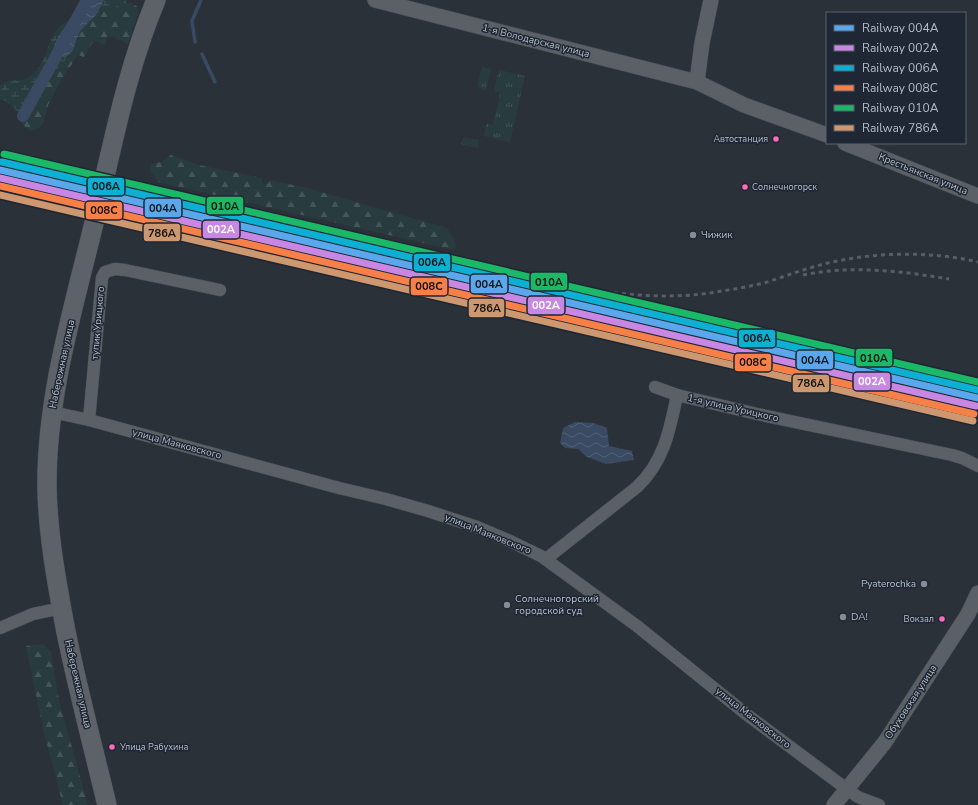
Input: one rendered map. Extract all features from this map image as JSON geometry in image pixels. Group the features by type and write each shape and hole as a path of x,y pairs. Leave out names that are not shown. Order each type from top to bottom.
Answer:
{"main road":[{"name":"Набережная улица","path":"107,805 72,658 62,608 48,516 48,461 52,412 57,378 120,113 139,48 156,0"}],"street":[{"name":"1-я Володарская улица","path":"375,0 697,82"},
{"path":"711,0 702,44 697,82 744,104 826,136"},
{"name":"Крестьянская улица","path":"848,144 978,196"},
{"name":"тупик Урицкого","path":"89,420 102,278 105,272 115,269 125,270 220,290"},
{"path":"655,388 677,394"},
{"name":"1-я улица Урицкого","path":"546,559 637,487 647,477 656,465 665,446 677,394 757,414 952,455 978,466"},
{"name":"улица Маяковского","path":"52,412 89,420 339,488 386,499 428,511 510,541 546,559 637,626 746,714 846,789 858,797 879,805"},
{"name":"Обуховская улица","path":"834,805 885,742 968,614 978,592"},
{"path":"0,628 33,614 62,608"}],"green space":[{"path":"104,0 127,0 126,3 96,15"},
{"path":"126,3 131,3 138,7 138,13 128,44 109,35 104,45 94,40 84,57 78,55 62,79 48,105 43,124 32,131 26,128 21,121 18,112 39,98 46,80 72,52 80,31 96,15"},
{"path":"75,17 68,23 59,35 66,57 72,52 46,80 39,98 18,112 6,101 0,100 0,85 8,81 26,79 37,70 57,29"},
{"path":"482,67 491,69 486,90 477,87"},
{"path":"499,70 525,76 510,142 484,136 486,124 493,125 500,93 494,91"},
{"path":"463,137 479,140 478,148 461,144"},
{"path":"171,155 199,165 262,178 262,183 268,184 269,180 307,188 447,228 456,245 454,250 158,182 150,170 151,164 162,162"},
{"path":"43,644 51,652 59,701 88,805 63,805 43,729 26,646"}],"water":[{"path":"90,0 104,0 96,15 80,31 72,52 66,57 59,57 55,52 54,46 59,35 68,23 80,14"},
{"path":"575,422 593,423 607,428 609,446 632,451 634,460 606,464 587,457 578,449 565,448 560,443 563,428"}],"waterway":[{"path":"23,116 87,0"},
{"path":"195,42 192,21 201,0"},
{"path":"202,54 215,82"}],"railway":[{"path":"598,291 660,296 707,294 764,283 832,262 853,258 895,254 938,256 978,262"},
{"path":"803,275 839,270 876,270 949,279"}],"rail line":[{"name":"010А","path":"4,154 978,382"},
{"name":"006А","path":"2,162 978,390"},
{"name":"004А","path":"0,170 978,398"},
{"name":"002А","path":"0,178 976,406"},
{"name":"008С","path":"0,186 974,414"},
{"name":"786А","path":"0,195 973,421"}],"place":[{"name":"Автостанция","path":"776,139"},
{"name":"Солнечногорск","path":"745,187"},
{"name":"Чижик","path":"693,235"},
{"name":"Pyaterochka","path":"924,584"},
{"name":"Солнечногорский городской суд","path":"507,605"},
{"name":"DA!","path":"843,617"},
{"name":"Вокзал","path":"942,619"},
{"name":"Улица Рабухина","path":"112,747"}]}
